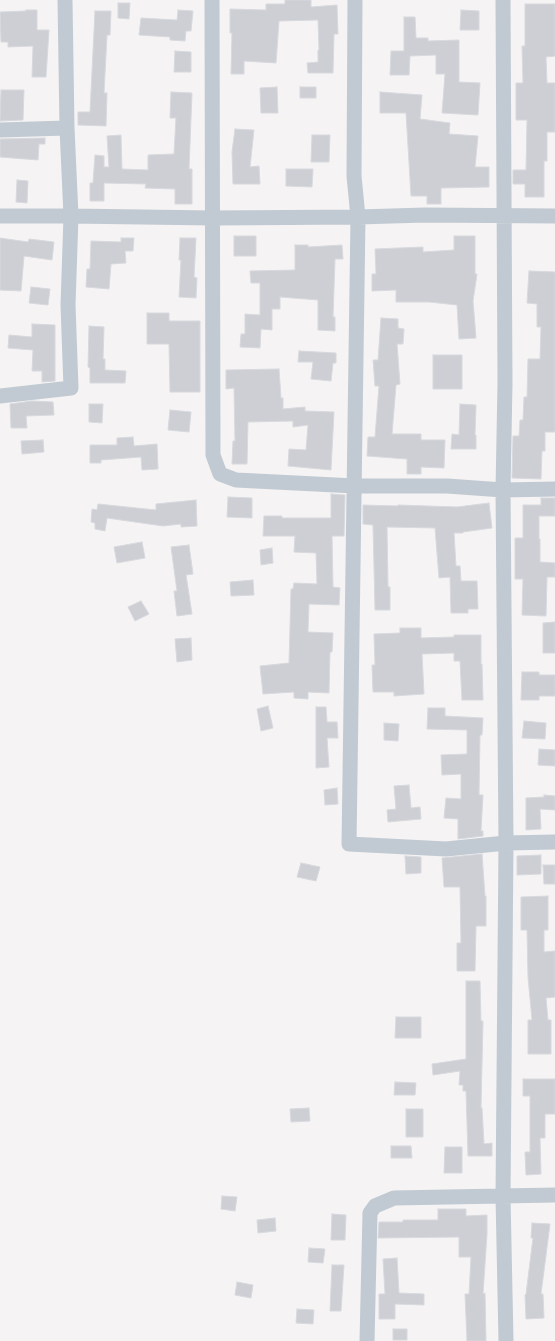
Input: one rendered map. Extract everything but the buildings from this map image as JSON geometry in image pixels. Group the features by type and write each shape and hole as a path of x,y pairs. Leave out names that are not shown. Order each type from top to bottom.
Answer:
{"street":[{"path":"0,396 71,388 68,305 71,216 66,128 65,0"},
{"path":"212,0 214,218 213,455 220,474 236,480 355,486 447,486 503,490 555,489"},
{"path":"355,0 354,176 358,217 349,844 446,849 506,843 555,842"},
{"path":"503,0 505,383 503,490 506,843 503,1196 506,1341"},
{"path":"0,130 66,128"},
{"path":"0,216 214,218 425,215 555,216"},
{"path":"367,1341 370,1213 375,1206 394,1198 555,1195"}]}
